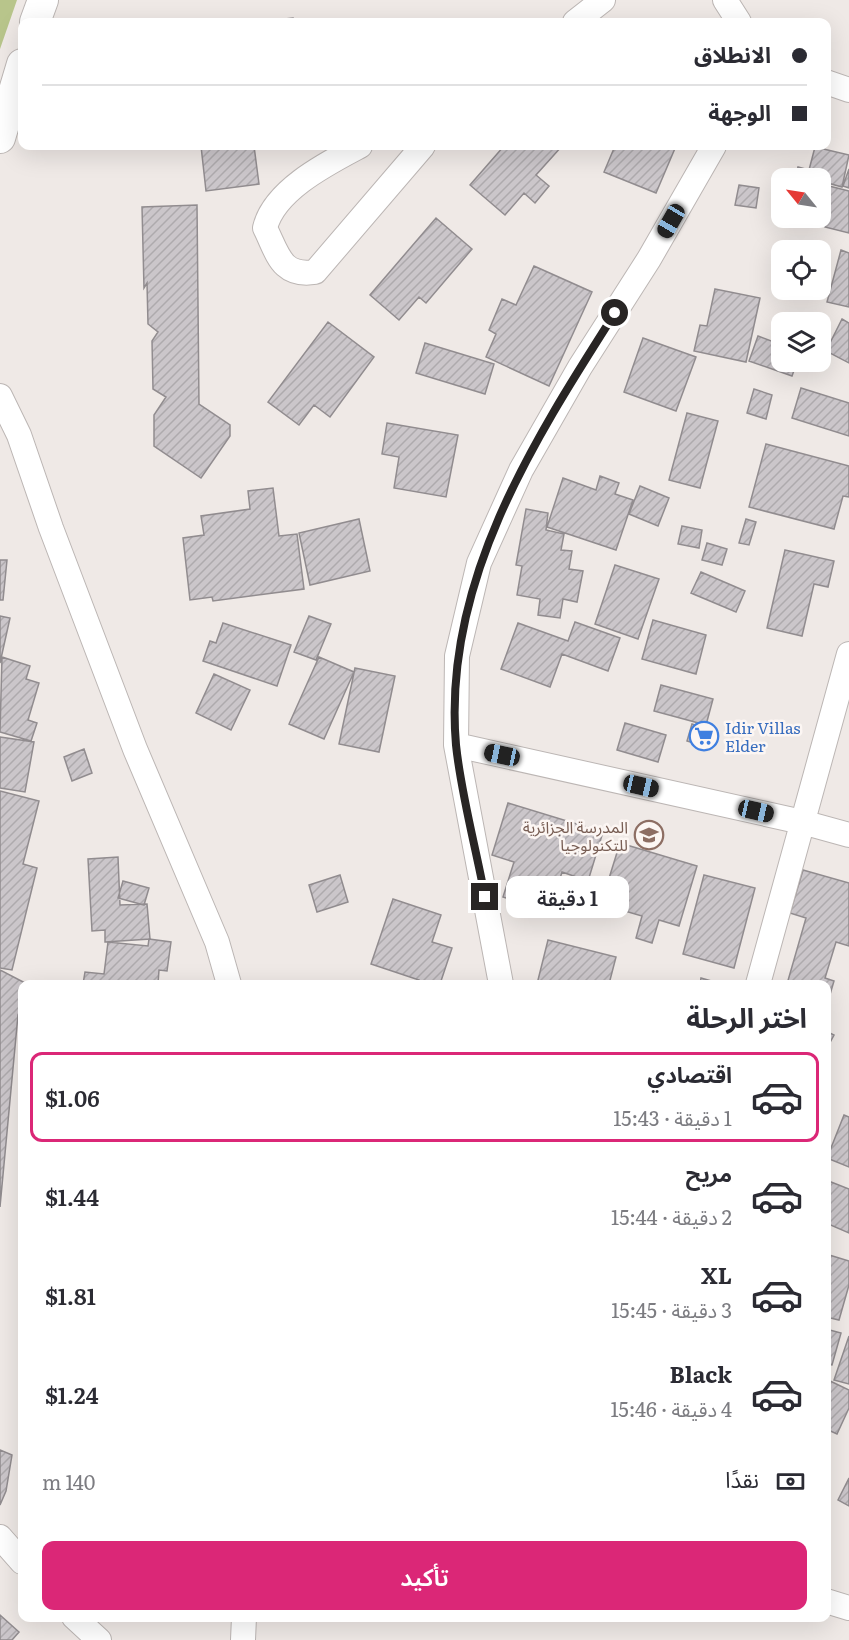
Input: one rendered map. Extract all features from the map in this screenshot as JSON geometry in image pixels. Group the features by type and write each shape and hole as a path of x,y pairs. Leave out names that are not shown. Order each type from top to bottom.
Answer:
{"street":[{"path":"36,18 43,0"},
{"path":"580,18 603,0"},
{"path":"724,0 736,18"},
{"path":"0,138 18,77"},
{"path":"831,84 849,90"},
{"path":"353,150 323,166 278,201 268,214 265,228 286,269 299,274 315,272 420,150"},
{"path":"500,980 456,745 457,656 479,563 521,470 580,367 649,259 712,150"},
{"path":"0,396 19,435 51,528 135,749 217,942 228,980"},
{"path":"759,980 849,654"},
{"path":"456,745 802,822 849,835"},
{"path":"0,1537 18,1557"},
{"path":"831,1603 849,1608"},
{"path":"79,1622 99,1640"},
{"path":"243,1640 244,1622"}],"green space":[{"path":"0,0 17,0 0,49"}],"building":[{"path":"201,150 255,150 259,184 206,191"},
{"path":"501,150 558,150 536,175 549,186 535,203 524,193 505,215 470,185"},
{"path":"613,150 674,150 656,193 604,172"},
{"path":"814,150 828,150 849,155 842,187 831,184 831,168 810,168"},
{"path":"849,169 849,188 843,186"},
{"path":"739,185 759,188 756,208 735,205"},
{"path":"831,186 849,191 849,233 829,228 831,228"},
{"path":"197,205 199,404 230,425 230,436 201,478 154,446 154,415 166,397 153,389 152,341 158,332 148,324 147,283 144,288 142,207"},
{"path":"436,218 472,249 426,303 419,297 399,320 370,295"},
{"path":"841,250 849,253 849,307 827,302 831,300 831,287"},
{"path":"534,266 592,292 549,386 486,357 496,334 489,330 502,299 516,305"},
{"path":"715,289 760,298 746,362 694,351 700,325 707,326"},
{"path":"842,319 849,323 849,363 831,354 831,341"},
{"path":"328,322 374,357 330,417 314,405 299,425 268,402"},
{"path":"758,336 771,341 771,369 749,361"},
{"path":"643,338 696,357 676,411 624,392"},
{"path":"425,343 494,364 485,394 416,373"},
{"path":"781,372 793,372 792,376"},
{"path":"801,388 849,403 849,436 792,418"},
{"path":"754,389 772,395 766,419 747,413"},
{"path":"687,413 718,421 700,488 669,480"},
{"path":"387,423 458,435 446,497 394,488 399,457 382,454"},
{"path":"766,444 849,466 849,497 843,496 834,529 749,507"},
{"path":"600,476 619,483 615,494 633,500 616,550 547,527 563,478 596,490"},
{"path":"640,486 669,498 658,526 629,514"},
{"path":"273,488 279,536 297,534 304,589 213,601 212,597 190,600 183,538 204,535 201,516 250,509 248,491"},
{"path":"526,509 548,513 546,530 564,534 561,550 572,551 569,569 583,571 577,602 563,599 560,618 538,615 540,599 517,595 522,566 516,565"},
{"path":"359,519 370,571 310,585 299,533"},
{"path":"746,519 756,522 749,545 739,543"},
{"path":"682,526 702,530 699,548 678,544"},
{"path":"707,543 727,549 722,565 702,560"},
{"path":"785,550 834,561 828,587 814,584 802,636 767,628"},
{"path":"0,560 7,560 3,600 0,600"},
{"path":"615,565 659,579 638,639 595,624"},
{"path":"701,572 745,591 736,612 691,593"},
{"path":"0,616 10,618 0,663"},
{"path":"309,616 331,624 316,660 294,652"},
{"path":"653,620 706,635 696,674 642,659"},
{"path":"575,622 620,638 608,671 562,654 550,687 501,669 518,623 568,641"},
{"path":"223,623 291,645 277,686 203,661 210,641 216,643"},
{"path":"2,657 30,666 26,679 39,683 28,720 37,723 31,741 0,732"},
{"path":"319,657 354,672 324,739 289,724"},
{"path":"355,668 395,676 379,752 339,744"},
{"path":"214,674 250,690 231,730 196,713"},
{"path":"661,685 713,699 706,725 654,711"},
{"path":"625,723 666,735 658,762 617,750"},
{"path":"692,724 710,730 704,746 687,741"},
{"path":"0,737 34,742 25,792 0,788"},
{"path":"84,749 92,773 72,781 64,757"},
{"path":"0,791 39,801 23,864 37,868 12,970 0,968"},
{"path":"508,803 603,832 588,881 562,872 550,912 503,897 514,862 492,855"},
{"path":"620,843 697,866 679,926 659,920 652,943 636,938 642,916 601,904"},
{"path":"118,857 120,905 147,904 150,939 105,942 105,930 92,931 88,859"},
{"path":"803,870 849,883 849,946 836,942 825,978 831,980 788,980 806,918 790,913"},
{"path":"340,875 348,902 317,912 309,885"},
{"path":"704,875 755,888 734,968 683,954"},
{"path":"123,881 149,888 144,905 118,898"},
{"path":"393,899 441,915 432,942 452,948 441,980 419,980 371,964"},
{"path":"149,939 171,942 167,971 159,970 158,980 84,980 85,972 104,974 108,942 148,946"},
{"path":"548,940 616,957 610,980 538,980"},
{"path":"0,970 19,980 0,1207"},
{"path":"844,1115 849,1117 849,1167 831,1160 831,1148"},
{"path":"831,1182 849,1189 849,1233 831,1225"},
{"path":"831,1256 849,1261 849,1285 839,1320 831,1318"},
{"path":"831,1330 841,1333 831,1365"},
{"path":"849,1336 849,1384 834,1380"},
{"path":"831,1381 849,1390 849,1408 837,1434 831,1431"},
{"path":"0,1450 12,1455 6,1491 0,1505"},
{"path":"849,1478 849,1506 838,1500"},
{"path":"0,1615 19,1632 12,1640 0,1640"}],"place":[{"name":"Idir Villas Elder","path":"704,736"},
{"name":"المدرسة الجزائرية للتكنولوجيا","path":"649,835"}],"route":[{"path":"485,897 456,745 457,656 479,563 521,470 580,367 615,313"}]}
